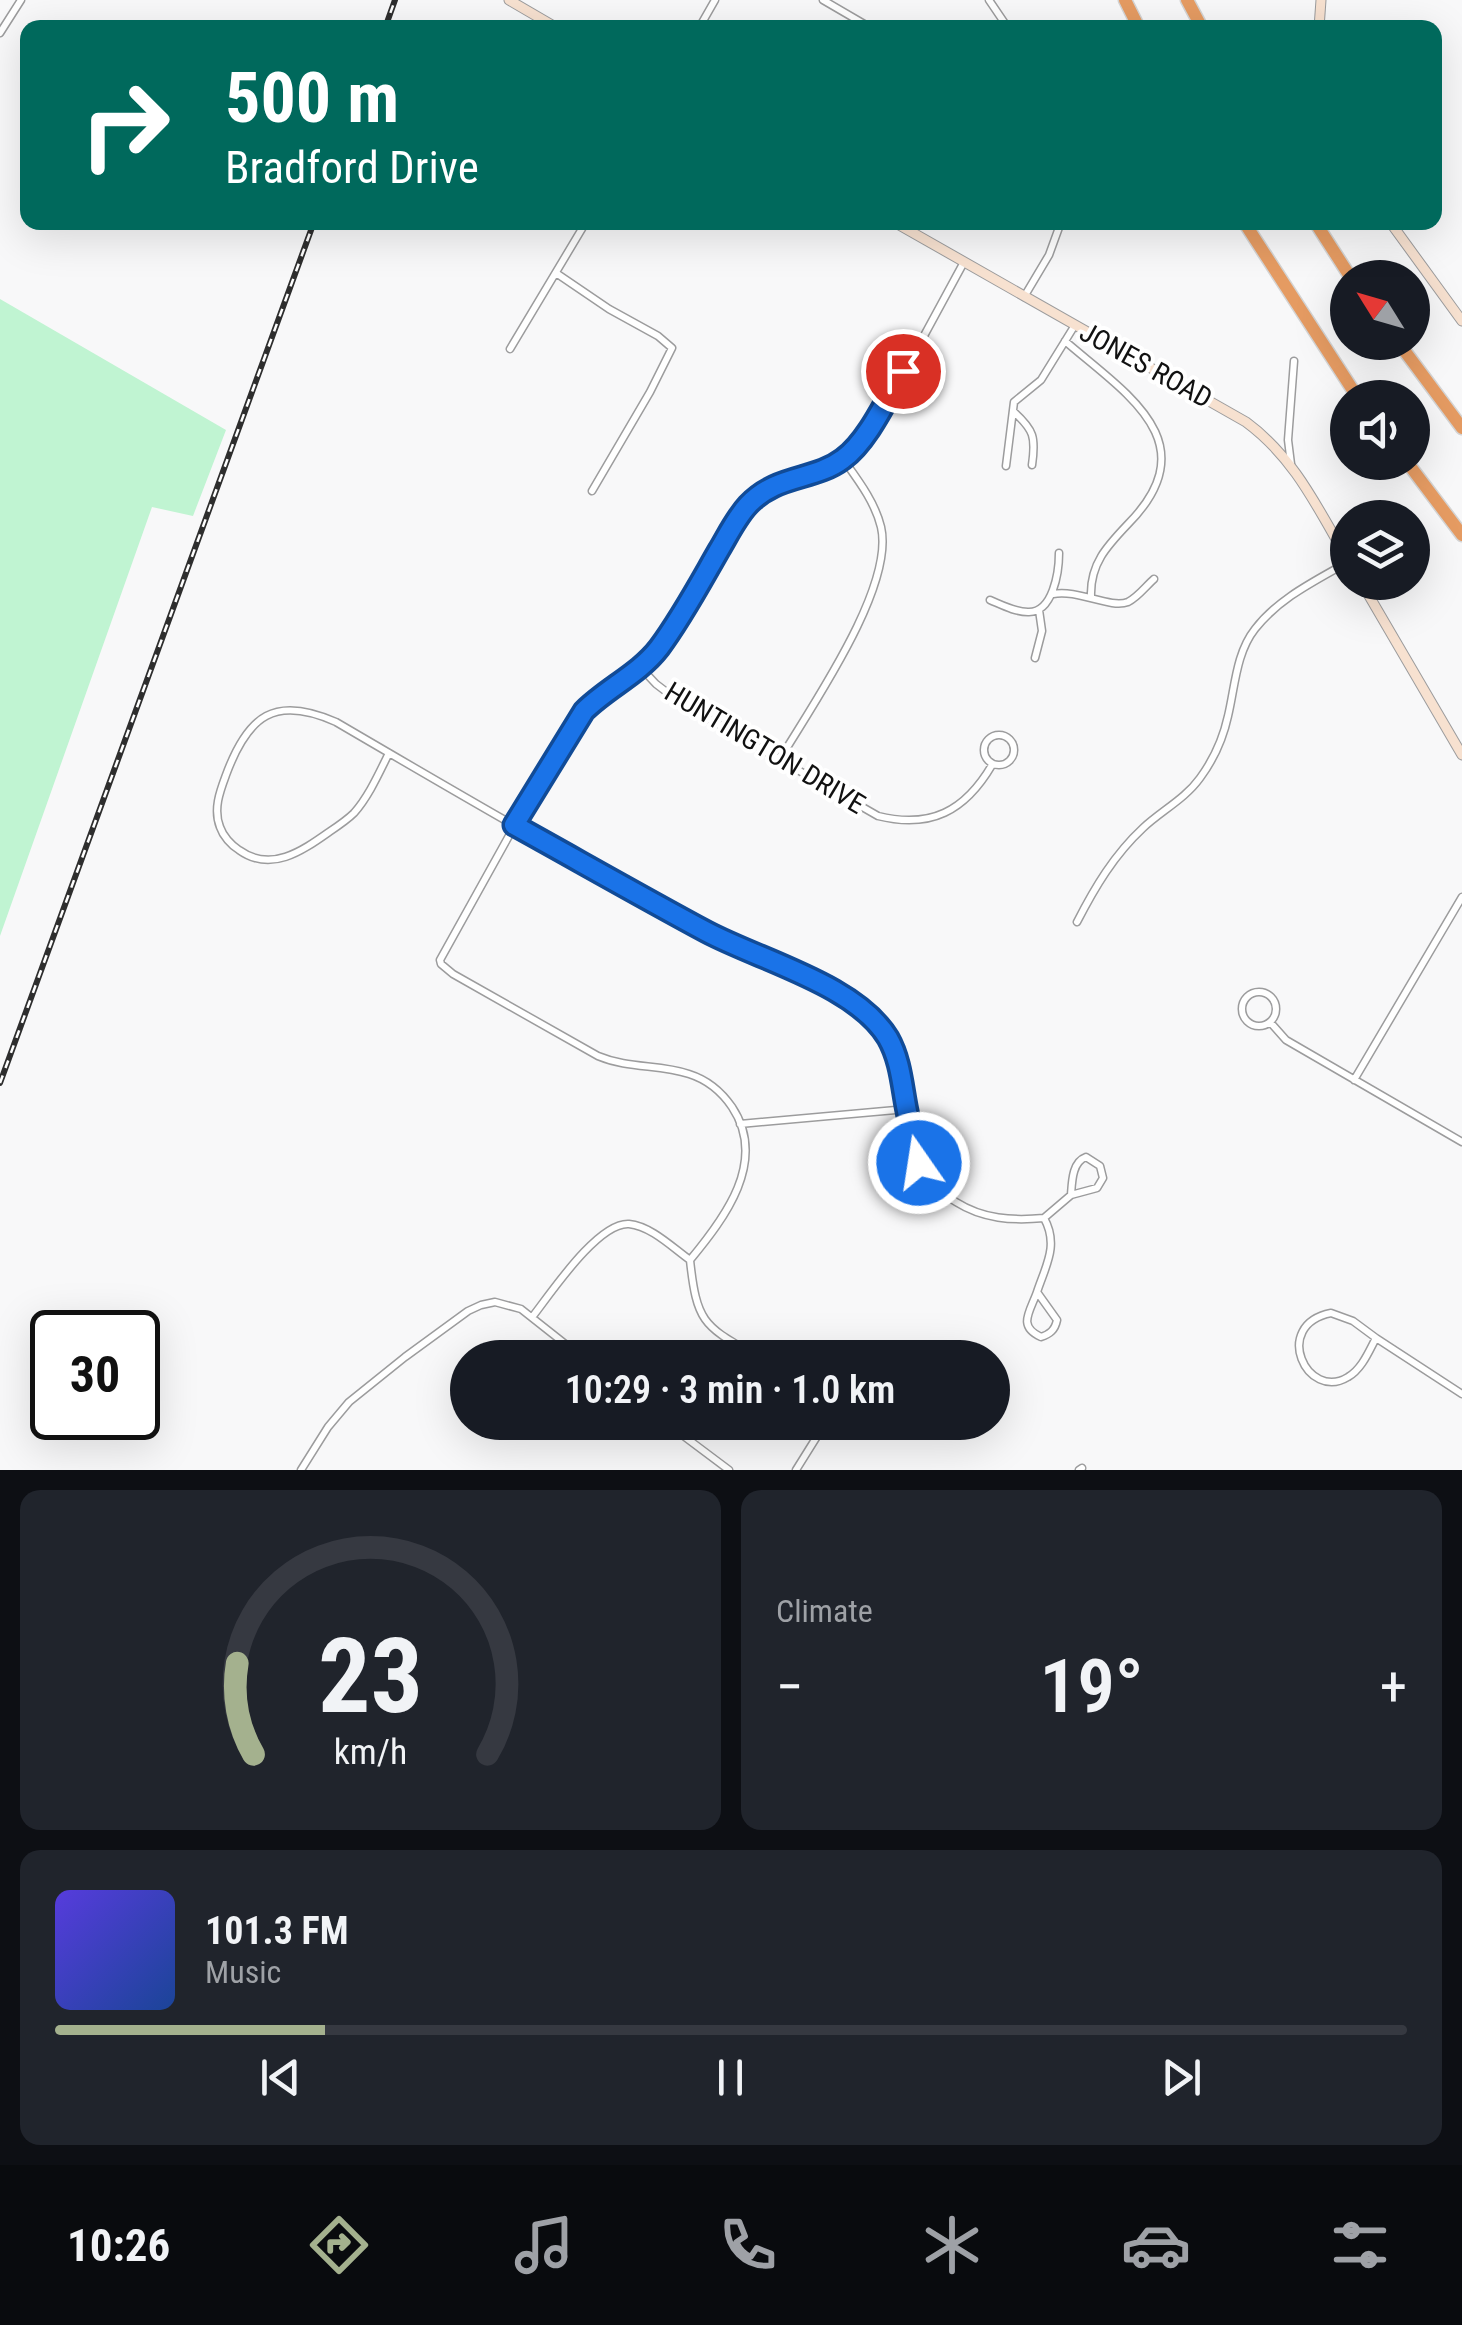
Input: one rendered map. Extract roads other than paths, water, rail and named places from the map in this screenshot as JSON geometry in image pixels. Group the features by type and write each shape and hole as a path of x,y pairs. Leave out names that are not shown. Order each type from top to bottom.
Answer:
{"highway":[{"path":"1249,230 1346,380"},
{"path":"1320,230 1339,260"},
{"path":"1411,360 1462,428"},
{"path":"1420,480 1462,534"}],"street":[{"path":"0,33 21,0"},
{"path":"510,0 544,20"},
{"path":"823,0 857,20"},
{"path":"510,349 581,230"},
{"name":"JONES ROAD","path":"908,230 1246,422 1291,464 1330,530"},
{"path":"1024,296 1058,230"},
{"path":"1396,230 1462,321"},
{"path":"729,1340 706,1322 694,1293 690,1260 716,1229 745,1168 747,1146 734,1110 722,1094 704,1080 679,1071 613,1062 453,974 440,960 514,825 584,711 656,652 746,506 770,487 843,460 860,441 964,262"},
{"path":"556,273 672,348 592,490"},
{"path":"1006,466 1012,410 1017,398 1041,380 1075,325"},
{"path":"1066,340 1150,418 1162,448 1155,485 1140,512 1105,547 1092,578 1091,596"},
{"path":"1291,464 1288,440 1294,362"},
{"path":"1012,410 1034,436 1032,465"},
{"path":"780,759 860,622 881,568 883,538 876,510 843,460"},
{"path":"990,600 1031,613 1040,610 1053,594 1058,553"},
{"path":"1076,922 1101,876 1120,853 1181,799 1216,753 1228,718 1240,658 1252,631 1271,610 1330,572"},
{"path":"1053,594 1091,596 1113,604 1127,602 1154,578"},
{"path":"1371,600 1462,754"},
{"path":"1035,658 1042,631 1040,610"},
{"name":"HUNTINGTON DRIVE","path":"641,668 681,703 878,816 908,821 933,818 961,803 992,765"},
{"path":"389,753 354,813 285,858 264,860 244,854 220,828 217,804 236,748 251,727 275,712 298,709 336,722 705,930 848,997 887,1037 900,1070 919,1163 935,1187 950,1199 989,1216 1044,1218 1070,1195 1097,1188 1103,1178 1102,1169 1092,1159 1080,1158 1070,1195"},
{"path":"1003,734 1012,742 1013,756 1003,764 992,765 987,761 985,745 992,736 1003,734"},
{"path":"1354,1080 1462,897"},
{"path":"1263,992 1273,998 1277,1008 1270,1022 1258,1026 1244,1018 1242,1007 1246,997 1263,992"},
{"path":"1270,1022 1286,1040 1462,1142"},
{"path":"740,1124 906,1109"},
{"path":"1037,1292 1057,1320 1050,1334 1041,1337 1031,1333 1027,1326 1037,1292 1052,1244 1044,1218"},
{"path":"533,1316 590,1246 622,1225 640,1227 690,1260"},
{"path":"301,1470 349,1402 468,1311 495,1302 521,1309 561,1340"},
{"path":"1376,1338 1357,1370 1339,1381 1317,1378 1298,1352 1303,1330 1314,1319 1331,1313 1353,1321 1462,1394"},
{"path":"689,1440 728,1470"},
{"path":"796,1470 815,1440"}],"railway":[{"path":"388,20 395,0"},
{"path":"0,1083 311,230"}]}
